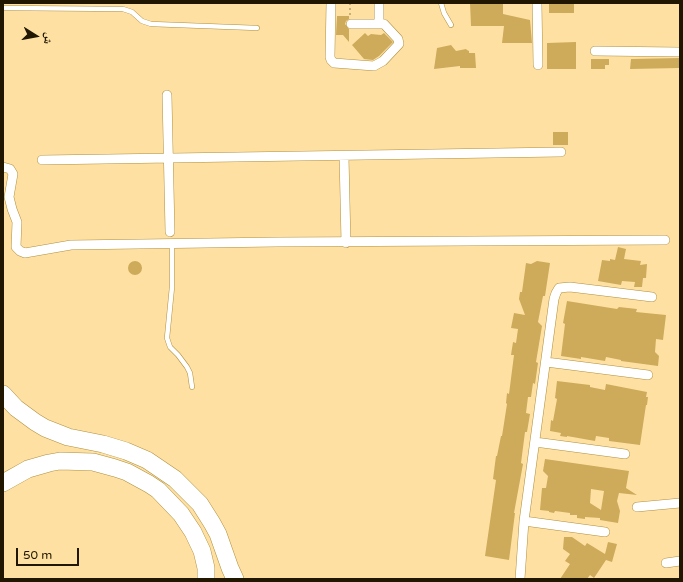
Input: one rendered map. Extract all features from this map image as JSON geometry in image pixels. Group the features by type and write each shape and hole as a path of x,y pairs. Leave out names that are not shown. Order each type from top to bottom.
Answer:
{"highway":[{"path":"3,394 16,408 45,428 68,437 103,444 126,451 147,460 175,479 200,504 212,522 235,579"},
{"path":"3,483 28,469 49,462 60,461 93,462 127,472 158,490 181,514 193,532 202,551 206,568 206,579"}],"street":[{"path":"331,3 330,57 334,63 370,66 376,65 383,61 398,47 399,41 386,25 379,23 351,24"},
{"path":"379,3 379,23"},
{"path":"537,3 538,65"},
{"path":"595,50 680,52"},
{"path":"167,95 170,232"},
{"path":"42,160 561,152"},
{"path":"344,156 346,243"},
{"path":"3,167 10,169 13,174 9,196 17,222 16,247 22,252 28,253 71,245 665,240"},
{"path":"520,579 524,521 556,293 559,288 570,287 652,297"},
{"path":"546,362 648,375"},
{"path":"535,442 625,454"},
{"path":"637,507 680,502"},
{"path":"524,521 604,532"},
{"path":"666,563 680,561"}],"lane":[{"path":"441,3 444,13 451,25"},
{"path":"3,8 123,9 132,12 142,21 151,24 257,28"},
{"path":"172,244 172,287 167,338 170,347 187,366 190,373 192,387"}],"path":[{"path":"350,3 351,24"}],"building":[{"path":"470,3 503,3 503,14 530,20 532,43 502,43 504,26 471,26"},
{"path":"549,3 574,3 574,13 549,13"},
{"path":"337,16 349,16 349,19 345,24 349,29 349,42 343,35 336,35"},
{"path":"365,33 368,36 371,34 381,35 384,33 393,42 373,60 364,59 352,45"},
{"path":"576,42 576,69 547,69 547,43"},
{"path":"451,45 456,51 466,49 469,53 475,53 476,68 460,68 460,66 434,69 437,48"},
{"path":"680,58 680,68 630,69 631,59"},
{"path":"591,59 609,59 609,65 605,65 605,69 591,69"},
{"path":"553,132 568,132 568,145 553,145"},
{"path":"618,247 626,249 624,259 641,261 640,265 647,264 646,278 643,278 642,287 634,287 635,282 622,281 621,285 598,281 602,260 615,260"},
{"path":"135,261 140,263 142,268 140,273 135,275 130,273 128,268 130,263"},
{"path":"537,261 550,263 545,296 543,296 538,322 542,326 536,362 538,363 535,384 533,383 531,397 528,397 526,413 530,414 527,432 525,432 521,463 523,464 514,513 509,560 485,556 496,480 493,479 496,456 502,436 507,404 507,393 509,394 514,355 511,355 513,342 516,343 518,329 511,328 514,313 525,315 519,299 520,292 522,292 526,263 531,264"},
{"path":"567,301 617,309 619,307 637,309 636,312 666,315 663,340 656,339 655,352 659,356 658,366 621,361 606,357 605,361 581,357 581,359 561,356 565,324 563,323"},
{"path":"557,381 590,385 590,387 605,390 606,384 647,392 647,405 640,445 609,441 609,438 596,436 595,441 560,436 561,433 550,431 551,420 553,421 557,399 555,398"},
{"path":"545,459 629,471 626,488 637,495 619,493 617,501 620,511 618,523 600,520 600,518 577,518 577,515 570,515 570,513 555,511 554,513 540,510 542,488 546,488 548,476 543,471","holes":["591,489 604,491 601,510 590,503"]},
{"path":"564,537 572,537 585,546 587,543 605,554 608,542 617,544 612,562 606,560 594,578 590,575 587,579 560,579 570,564 565,561 570,554 563,549"}]}
